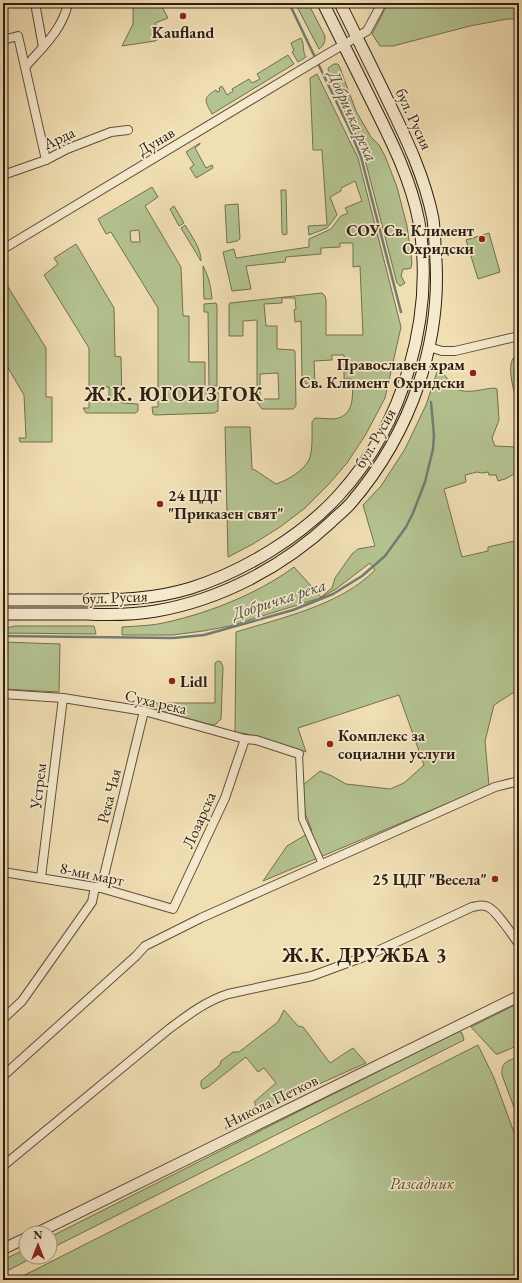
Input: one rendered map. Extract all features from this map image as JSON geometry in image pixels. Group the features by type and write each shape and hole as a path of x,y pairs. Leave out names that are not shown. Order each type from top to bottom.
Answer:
{"main road":[{"name":"бул. Русия","path":"3,600 120,600 153,597 191,588 229,573 270,551 306,526 339,496 382,436 401,395 418,331 422,290 422,261 419,222 410,188 397,153 323,3"},
{"name":"бул. Русия","path":"3,614 121,614 155,611 195,601 235,586 278,563 315,537 349,505 371,478 394,442 414,400 425,366 429,347 436,299 437,260 433,220 424,183 410,147 340,3"}],"street":[{"path":"35,3 43,47"},
{"path":"25,67 43,47 62,22 68,3"},
{"path":"357,38 367,31 382,3"},
{"path":"4,38 18,36 46,160"},
{"name":"Дунав","path":"3,249 324,56 357,38"},
{"name":"Арда","path":"3,175 46,160 67,149 111,132 128,130"},
{"path":"429,347 442,351 455,351 519,336"},
{"name":"Суха река","path":"3,694 63,698 144,711 245,739 256,740 299,754"},
{"name":"Устрем","path":"40,877 63,698"},
{"name":"Река Чая","path":"3,1019 22,1002 92,902 98,888 144,711"},
{"name":"Лозарска","path":"173,909 225,798 245,739"},
{"path":"299,754 302,819 322,864"},
{"path":"3,1076 136,956 145,946 188,924 495,787 519,781"},
{"name":"8-ми март","path":"3,872 40,877 98,888 173,909"},
{"path":"3,1166 170,1029 195,1010 216,998 228,994 312,976 369,955 472,907 481,905 487,906 494,910 519,944"},
{"name":"Никола Петков","path":"53,1225 519,996"},
{"path":"3,1249 18,1242"}],"green space":[{"path":"133,3 160,3 168,18 155,23 162,37 155,41 122,46 133,24"},
{"path":"295,3 308,3 325,36 324,44 319,49"},
{"path":"388,3 519,3 519,24 516,19 507,19 470,26 393,46 380,46 372,34"},
{"path":"301,38 306,57 298,62 292,52 294,51 291,43"},
{"path":"288,55 294,64 212,114 206,103 208,95 216,90 217,92 220,91 219,88 222,86 227,95 233,91 232,89 249,79 252,83 260,79 257,74"},
{"path":"334,64 338,64 356,111 371,137 379,145 385,156 397,187 407,226 412,262 411,268 403,269 401,276 405,283 400,286 397,283 363,152 329,75 328,68"},
{"path":"317,74 358,158 401,327 385,398 366,434 347,463 305,508 280,527 253,544 228,557 225,427 250,427 252,469 276,484 295,475 309,460 312,447 312,422 315,418 334,419 346,414 351,404 353,392 352,379 344,379 344,355 332,355 332,360 314,361 315,383 306,384 302,377 301,321 295,322 295,298 282,298 282,303 264,304 266,326 277,326 277,349 294,350 295,352 296,406 293,409 262,409 257,402 257,320 243,321 243,336 229,336 230,303 322,293 326,300 326,335 363,335 360,266 353,267 353,243 340,243 340,247 321,248 321,254 286,257 285,262 246,266 251,289 232,291 223,252 234,249 236,258 309,247 309,239 331,229 341,216 348,213 345,208 362,201 355,181 341,188 341,191 330,197 337,215 327,228 309,235 308,226 327,225 322,150 313,150 310,78","holes":["278,373 279,399 260,399 260,374"]},
{"path":"200,143 195,148 206,168 212,165 213,168 196,178 190,168 194,165 186,152"},
{"path":"152,187 158,197 145,206 181,267 183,316 189,316 189,362 205,362 205,389 218,390 218,411 214,413 153,414 152,407 158,407 158,308 111,232 106,234 98,219","holes":["139,230 140,242 131,242 130,231"]},
{"path":"281,190 286,190 287,234 283,235 282,233"},
{"path":"238,204 240,239 227,243 225,205"},
{"path":"174,206 184,223 179,226 170,209"},
{"path":"185,225 198,247 201,261 181,228"},
{"path":"489,233 500,272 478,279 466,240"},
{"path":"76,244 114,308 115,356 121,357 122,403 138,404 138,411 135,413 86,413 83,408 89,408 89,348 44,275 58,264 54,258","holes":["98,387 109,387 109,401 98,402"]},
{"path":"203,266 207,274 212,299 204,299"},
{"path":"3,279 46,348 46,397 52,397 52,442 20,442 19,438 26,438 24,395 3,359"},
{"path":"216,303 217,386 209,386 208,312 204,312 204,304"},
{"path":"518,354 519,407 511,374 512,360"},
{"path":"438,369 453,386 462,391 497,389 499,420 492,438 495,446 516,447 519,467 518,472 505,479 498,481 496,475 489,475 488,472 477,472 465,475 466,482 444,489 462,557 488,551 488,547 519,540 519,689 494,705 485,741 489,786 263,881 287,846 312,831 305,813 303,785 320,771 346,784 390,789 404,783 424,765 399,695 298,728 306,752 247,734 235,732 236,632 310,609 328,601 361,582 375,570 370,563 336,589 320,598 230,626 173,635 122,635 122,627 158,624 193,615 229,603 263,586 294,567 321,597 332,588 335,578 352,554 358,549 375,546 363,505 381,486 405,449 426,405"},
{"path":"15,626 94,626 96,634 3,633 3,629"},
{"path":"3,642 60,644 59,692 3,689"},
{"path":"218,661 221,662 223,667 221,719 216,724 212,725 151,708 151,703 215,703 215,663"},
{"path":"519,1003 519,1045 496,1054 471,1027"},
{"path":"284,1010 298,1026 303,1027 330,1063 353,1048 366,1063 227,1129 225,1128 256,1105 254,1102 276,1083 264,1068 258,1072 246,1057 208,1087 203,1089 201,1086 201,1081 220,1065 221,1061 233,1052 239,1052 278,1022"},
{"path":"458,1031 462,1033 464,1040 58,1245 58,1233"},
{"name":"Разсадник","path":"478,1045 494,1078 519,1146 519,1280 15,1280 45,1265 58,1265 58,1258"},
{"path":"519,1057 519,1121 502,1075 502,1070 506,1062"},
{"path":"18,1253 18,1265 3,1273 3,1260"}],"waterway":[{"name":"Добричка река","path":"289,3 349,128 361,157 401,312"},
{"name":"Добричка река","path":"3,636 173,638 204,635 293,610 333,594 362,576 385,556 406,527 425,482 433,449 434,435 431,402"}],"place":[{"name":"Kaufland","path":"183,16"},
{"name":"СОУ Св. Климент Охридски","path":"482,239"},
{"name":"Православен храм Св. Климент Охридски","path":"473,373"},
{"name":"24 ЦДГ \"Приказен свят\"","path":"160,504"},
{"name":"Lidl","path":"172,681"},
{"name":"Комплекс за социални услуги","path":"330,744"},
{"name":"25 ЦДГ \"Весела\"","path":"495,879"}],"district":[{"name":"Ж.К. ЮГОИЗТОК","path":"174,394"},
{"name":"Ж.К. ДРУЖБА 3","path":"365,955"}]}
